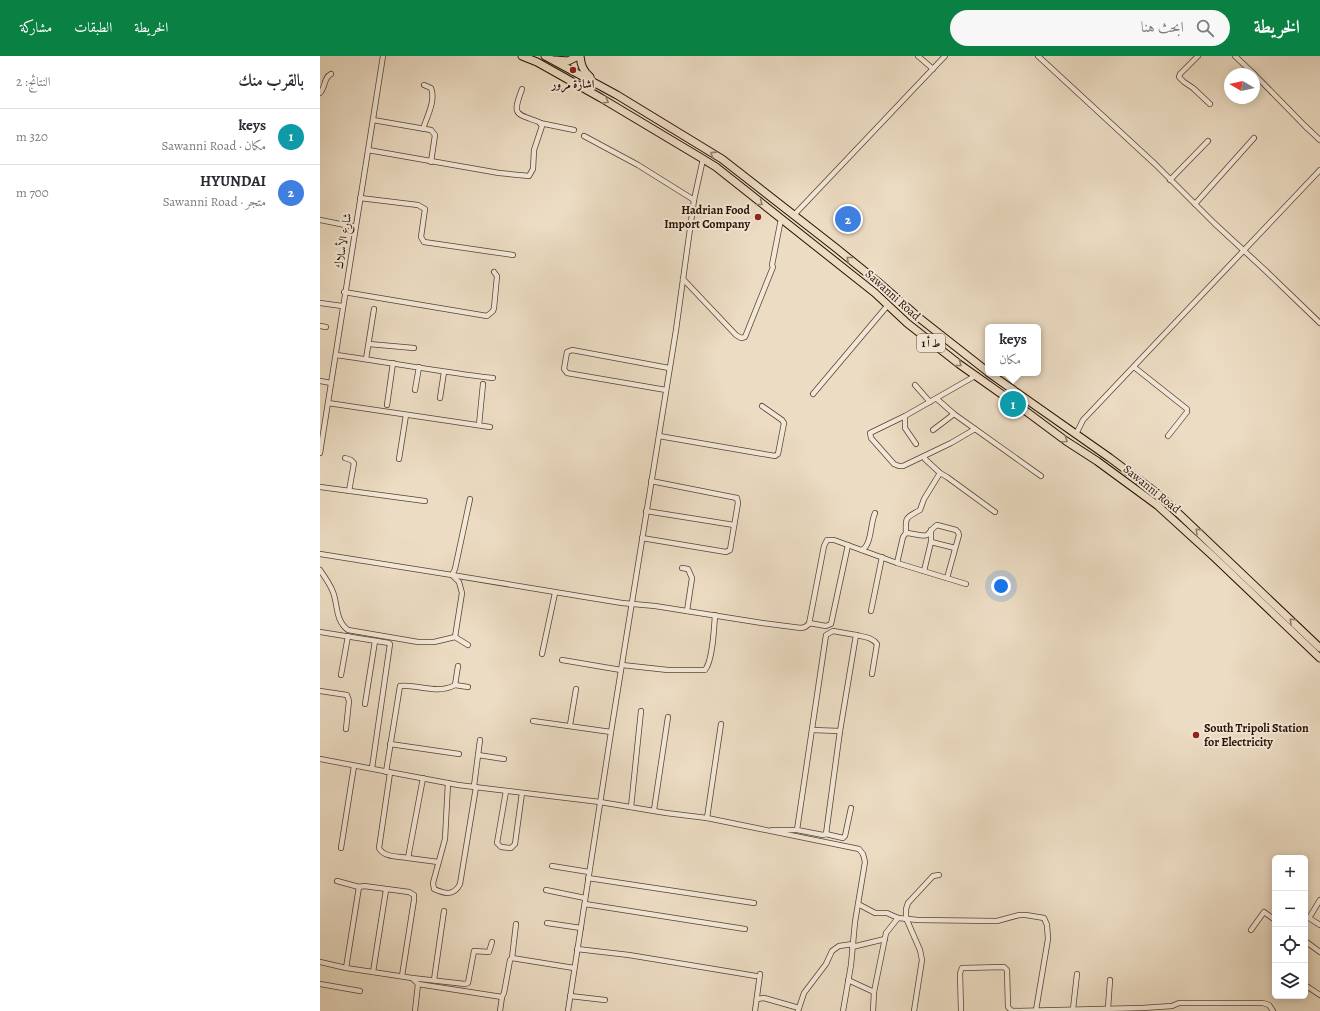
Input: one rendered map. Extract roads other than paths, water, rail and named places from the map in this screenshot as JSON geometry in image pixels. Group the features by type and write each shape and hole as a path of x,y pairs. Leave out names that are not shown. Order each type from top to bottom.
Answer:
{"highway":[{"name":"Sawanni Road","path":"522,56 542,65 601,98 703,159 725,175 856,277 907,324 975,376 1066,441 1097,461 1157,506 1214,557 1320,658"},
{"name":"Sawanni Road","path":"545,56 598,84 714,154 872,277 924,322 985,370"},
{"path":"553,60 568,61 579,56 584,71 598,84"},
{"path":"725,175 730,172 732,168"},
{"path":"740,188 742,183 745,181 749,182"},
{"name":"Sawanni Road","path":"993,376 1158,494 1320,648"}],"street":[{"name":"شارع الأسلاك","path":"320,453 382,56"},
{"path":"918,56 933,69"},
{"path":"794,215 945,56"},
{"path":"1038,56 1155,164 1320,323"},
{"path":"1198,56 1180,74 1179,77 1210,104"},
{"path":"1235,56 1248,68"},
{"path":"320,93 323,90 326,78 331,74"},
{"path":"1260,80 1320,140"},
{"path":"423,129 433,100 431,88 424,85"},
{"path":"522,89 516,105 518,113 540,123 574,130"},
{"path":"372,120 431,130 434,135 431,162"},
{"path":"368,150 431,162 529,176 533,170 533,157 541,128 540,123"},
{"path":"584,136 638,165 694,200"},
{"path":"1195,204 1254,138"},
{"path":"1170,180 1208,141"},
{"path":"568,1011 631,603 659,436 694,200 703,159"},
{"path":"1076,434 1083,420 1320,170"},
{"path":"360,198 418,205 424,208 421,238 424,242 513,255"},
{"path":"683,279 736,335 741,338 745,337 773,267 772,265 780,219"},
{"path":"320,220 355,228"},
{"path":"344,292 487,316 493,311 494,308 497,276 494,272"},
{"path":"320,303 342,306"},
{"path":"813,394 888,305"},
{"path":"366,359 374,309"},
{"path":"320,326 326,327"},
{"path":"369,344 414,348"},
{"path":"666,390 567,373 564,369 565,360 567,352 572,350 669,368"},
{"path":"336,355 493,378"},
{"path":"387,405 393,363"},
{"path":"1134,367 1187,409 1187,412 1168,436"},
{"path":"415,390 419,368"},
{"path":"440,398 444,372"},
{"path":"975,376 937,399 870,433 871,438 894,464 903,466 951,443 975,429"},
{"path":"320,381 331,383"},
{"path":"478,425 483,384"},
{"path":"915,384 930,402"},
{"path":"937,399 954,414 1041,476"},
{"path":"328,403 490,426"},
{"path":"659,436 775,456 778,454 784,423 762,406"},
{"path":"933,430 954,414"},
{"path":"399,459 406,415"},
{"path":"905,416 905,428 916,444"},
{"path":"924,456 940,473 995,512"},
{"path":"345,458 354,463 349,491"},
{"path":"897,563 903,538 906,533 907,518 920,510 924,499 940,473"},
{"path":"642,538 727,552 730,550 738,500 736,497 651,482"},
{"path":"320,487 425,502"},
{"path":"452,575 455,569 470,499"},
{"path":"646,511 734,525"},
{"path":"862,550 867,545 871,525 876,514"},
{"path":"906,533 927,535 934,526 940,525 958,532 947,578"},
{"path":"924,571 931,542 931,530"},
{"path":"320,554 555,593 801,628 805,627 809,623 825,542 827,540 834,540 882,556 897,563 966,584"},
{"path":"931,542 955,548"},
{"path":"809,623 826,626 831,624 848,545"},
{"path":"871,611 882,556"},
{"path":"682,568 688,570 692,578 687,611"},
{"path":"320,570 334,592 341,623 348,630 418,642 434,642 455,637 468,645"},
{"path":"452,575 459,582 462,593 455,637"},
{"path":"542,654 555,593"},
{"path":"562,660 621,668 705,670 708,666 711,650 715,616"},
{"path":"797,830 826,635 833,631 874,640 877,644 872,674"},
{"path":"320,632 390,644 372,768"},
{"path":"826,834 840,731 856,635"},
{"path":"342,675 348,636"},
{"path":"365,704 375,641"},
{"path":"455,685 458,666"},
{"path":"438,862 387,855 380,852 379,848 390,744 400,686 444,690 455,685 468,687"},
{"path":"570,726 576,689"},
{"path":"320,691 347,695 349,701 346,729"},
{"path":"631,807 641,711"},
{"path":"654,810 668,717"},
{"path":"533,720 611,732"},
{"path":"707,818 720,724"},
{"path":"812,730 840,731"},
{"path":"448,783 445,839 433,883 434,889 451,894 456,891 460,884 475,787 480,740"},
{"path":"390,744 459,754"},
{"path":"478,755 504,759"},
{"path":"320,759 448,783 600,802 707,818 860,850 866,862 858,904 843,1011"},
{"path":"341,848 354,766"},
{"path":"408,858 423,778"},
{"path":"506,791 497,843 501,847 511,848 515,844 522,793"},
{"path":"766,830 797,830 822,836 826,834 843,838 845,836 851,808"},
{"path":"552,866 589,872"},
{"path":"914,1011 922,960 920,950 906,918 906,909 908,903 932,876 939,875"},
{"path":"588,878 754,903"},
{"path":"337,881 359,887 364,886 409,892 414,895 402,976"},
{"path":"346,968 359,887"},
{"path":"374,972 386,890"},
{"path":"546,890 586,898"},
{"path":"1320,900 1309,918 1320,925"},
{"path":"585,904 745,929"},
{"path":"858,904 875,913 887,913 898,918 943,921 996,921 1019,915 1044,918 1047,925 1048,939 1036,1010"},
{"path":"434,980 444,911"},
{"path":"1251,930 1264,912 1272,918"},
{"path":"873,1011 874,992 886,933 898,918"},
{"path":"547,923 581,928"},
{"path":"500,1011 510,960 512,958 516,924"},
{"path":"756,999 764,998 798,1010 804,994 826,964 832,951 839,946 853,946 885,938"},
{"path":"320,962 346,968 465,984 468,983 474,951 489,952 492,942"},
{"path":"1308,943 1320,952"},
{"path":"577,950 630,956 758,975 755,1011"},
{"path":"512,958 574,968"},
{"path":"961,1011 960,973 962,968 1004,967 1007,970 1008,1007 1012,1011 1073,1009 1090,1010 1108,1008 1115,1010 1142,1009 1172,1006 1179,1003 1263,1003 1268,1005 1273,1011"},
{"path":"1073,1009 1077,974"},
{"path":"412,978 418,984 502,997"},
{"path":"848,980 874,992"},
{"path":"1108,1008 1110,980"},
{"path":"320,984 360,991"},
{"path":"415,1011 418,984"},
{"path":"1308,987 1320,995"},
{"path":"570,996 605,1000"}],"place":[{"name":"اشارة مرور","path":"573,70"},
{"name":"Hadrian Food Import Company","path":"758,217"},
{"name":"HYUNDAI","path":"848,219"},
{"name":"keys","path":"1013,404"},
{"name":"South Tripoli Station for Electricity","path":"1196,735"}]}
